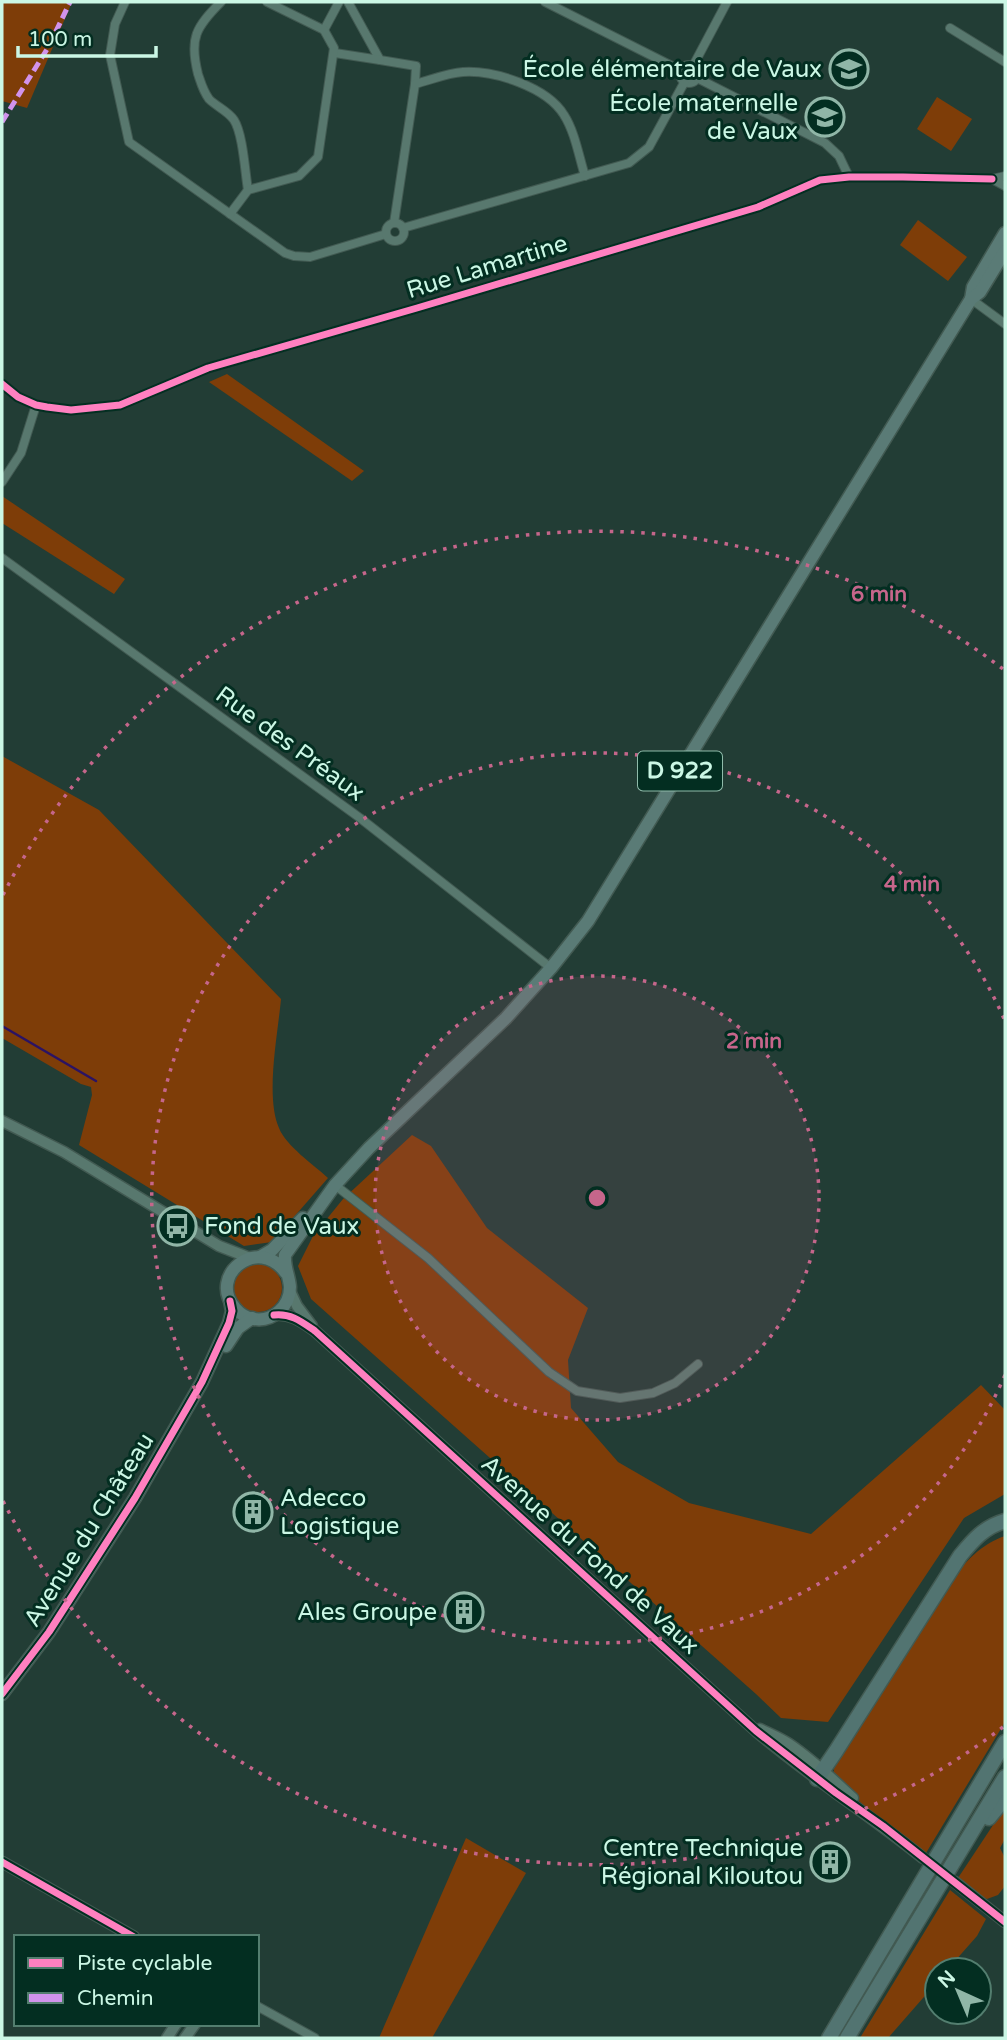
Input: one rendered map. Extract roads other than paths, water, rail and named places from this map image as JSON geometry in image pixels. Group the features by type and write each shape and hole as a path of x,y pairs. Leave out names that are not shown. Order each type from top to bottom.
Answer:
{"highway":[{"path":"820,1774 960,1556 981,1532 1005,1521"},
{"path":"960,1556 989,1535 1005,1528"},
{"path":"829,2038 1005,1742"},
{"path":"847,2038 1005,1777"},
{"path":"961,1851 1005,1798"}],"main road":[{"name":"D 922","path":"971,299 973,287 1005,233"},
{"name":"D 922","path":"255,1257 272,1250 369,1148 506,1018 551,968 588,920 971,299 979,292 1005,251"},
{"name":"D 922","path":"286,1273 287,1252 331,1189"},
{"path":"255,1257 275,1261 286,1273 290,1291 284,1307 274,1315 262,1319 240,1313 230,1301 228,1285 238,1264 255,1257"},
{"name":"Avenue du Château","path":"202,1382 229,1323 232,1311 230,1301"},
{"name":"Avenue du Château","path":"2,1694 49,1632 106,1545 202,1382 236,1330 252,1318"}],"street":[{"path":"125,2 115,24 110,55 129,142 285,253 310,257 386,234"},
{"path":"221,2 197,30 193,48 202,88 213,103 230,115 238,128 248,190"},
{"path":"230,214 248,190 299,176 318,157 335,53 331,40 324,30 267,2"},
{"path":"324,30 339,2"},
{"path":"348,2 380,60"},
{"path":"545,2 560,5 680,71"},
{"path":"693,66 727,2"},
{"path":"950,27 1005,62"},
{"path":"335,53 416,66 394,223"},
{"path":"686,65 693,66 697,70 697,78 690,83 684,82 679,76 680,71 686,65"},
{"path":"415,84 465,71 505,77 547,97 560,109 569,123 585,176"},
{"path":"697,78 825,143 839,156 849,177"},
{"path":"403,228 629,163 644,153 653,141 684,82"},
{"name":"Rue Lamartine","path":"2,384 18,397 36,405 71,410 120,405 208,368 758,206 820,180 849,177 992,179 1005,176"},
{"name":"Rue Lamartine","path":"992,179 1005,186"},
{"path":"399,224 403,228 402,237 397,240 389,239 386,234 388,225 399,224"},
{"path":"971,299 1005,324"},
{"path":"2,482 21,453 36,405"},
{"name":"Rue des Préaux","path":"2,558 360,818 551,968"},
{"path":"2,1121 64,1152 219,1245 255,1257"},
{"path":"331,1189 428,1258 531,1356 577,1391 620,1398 653,1393 675,1383 698,1364"},
{"path":"219,1245 230,1259 232,1272"},
{"name":"Avenue du Fond de Vaux","path":"290,1291 315,1331"},
{"name":"Avenue du Fond de Vaux","path":"274,1315 294,1318 315,1331 737,1713 788,1744 820,1774 923,1858"},
{"path":"2,1862 130,1935"},
{"path":"955,1882 1005,1922"},
{"path":"259,2007 315,2038"}],"waterway":[{"path":"2,1026 96,1081"}],"place":[{"name":"École élémentaire de Vaux","path":"849,69"},
{"name":"École maternelle de Vaux","path":"825,117"},
{"name":"Fond de Vaux","path":"177,1226"},
{"name":"Adecco Logistique","path":"253,1512"},
{"name":"Ales Groupe","path":"464,1612"},
{"name":"Centre Technique Régional Kiloutou","path":"830,1862"}]}
